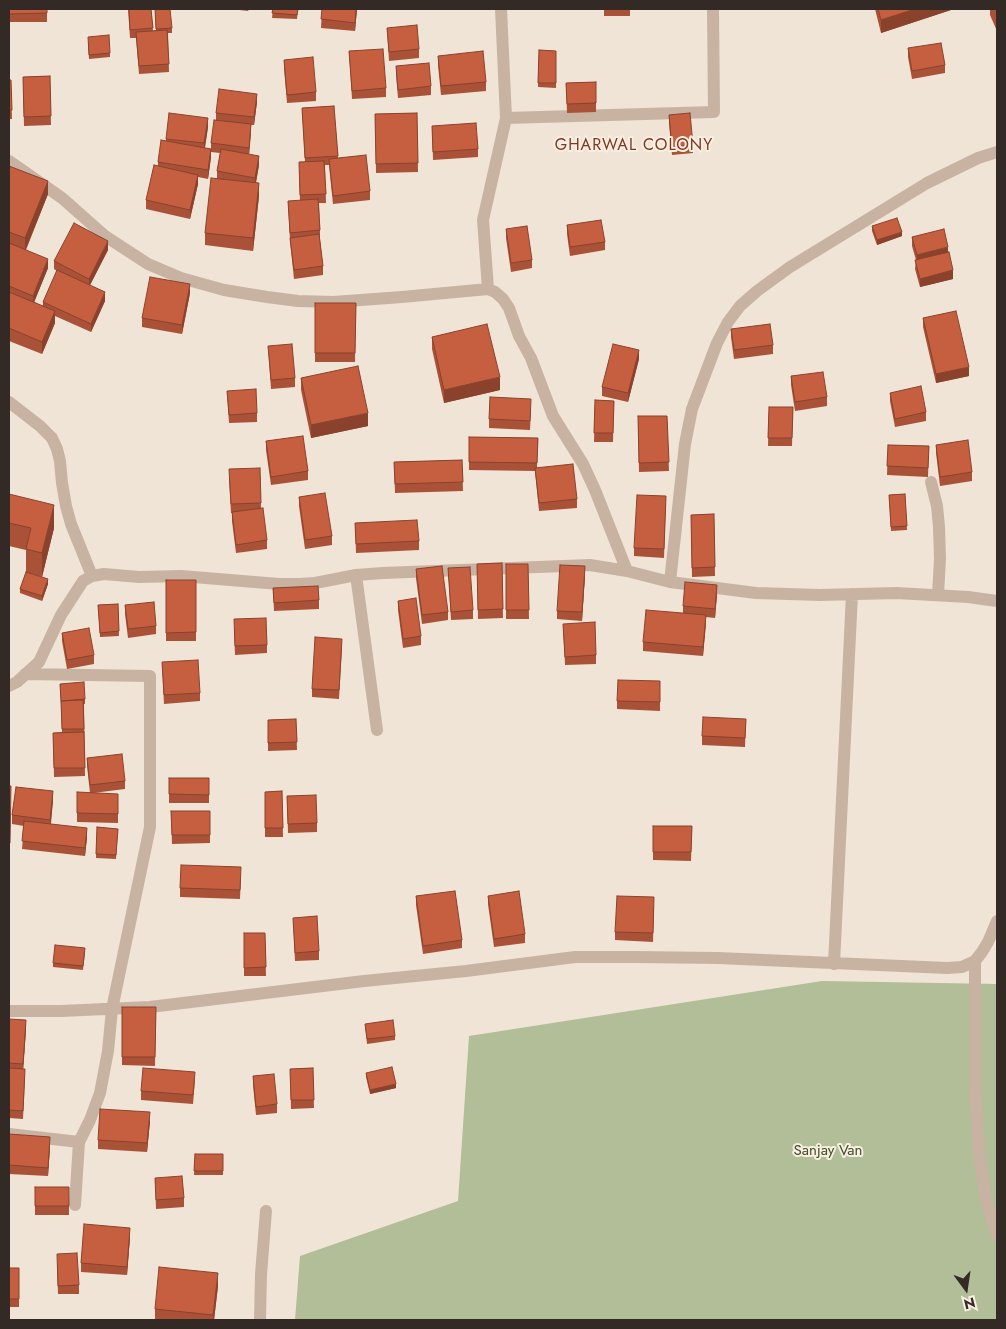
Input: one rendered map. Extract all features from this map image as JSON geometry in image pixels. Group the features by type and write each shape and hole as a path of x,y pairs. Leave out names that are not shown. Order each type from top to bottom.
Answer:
{"street":[{"path":"488,289 483,220 506,118 500,9"},
{"path":"506,118 714,112 713,9"},
{"path":"670,582 685,444 690,418 713,351 728,322 740,306 757,291 805,258 927,183 978,158 997,152"},
{"path":"9,161 62,198 105,236 148,264 181,278 224,290 290,300 333,302 488,289 495,292 509,308 519,336 531,358 553,416 583,464 627,571"},
{"path":"9,402 52,438 60,461 66,506 71,524 92,576"},
{"path":"930,482 937,506 939,527 938,595"},
{"path":"9,686 17,682 39,662 61,616 83,581 92,576 104,574 139,577 181,576 300,584 356,575 590,564 670,582 756,593 820,595 896,593 968,597 997,601"},
{"path":"356,575 377,730"},
{"path":"834,964 852,594"},
{"path":"26,674 150,676 150,827 112,1009 108,1051 100,1093 90,1120 78,1142 76,1205"},
{"path":"9,1011 36,1012 150,1007 364,980 466,971 575,957 718,958 947,968 962,966 975,961 988,942 997,921"},
{"path":"975,961 975,1085 979,1154 986,1199 997,1236"},
{"path":"9,1134 78,1142"},
{"path":"260,1320 261,1274 266,1211"}],"green space":[{"name":"Sanjay Van","path":"822,981 997,984 997,1320 295,1320 300,1256 458,1201 469,1036"}],"building":[{"path":"9,9 47,9 47,13 9,14"},
{"path":"129,9 151,9 153,28 130,30"},
{"path":"155,9 170,9 172,28 156,29"},
{"path":"273,9 298,9 297,15 272,13"},
{"path":"322,9 356,9 355,23 321,19"},
{"path":"878,9 915,9 881,20"},
{"path":"417,25 419,49 389,52 387,28"},
{"path":"167,30 169,64 139,66 136,32"},
{"path":"109,35 110,53 89,55 88,37"},
{"path":"941,43 945,65 912,71 908,48"},
{"path":"383,49 386,88 352,91 349,51"},
{"path":"539,50 556,51 556,83 538,83"},
{"path":"483,51 486,82 441,86 438,56"},
{"path":"313,57 316,92 287,95 284,60"},
{"path":"429,63 431,86 398,90 396,66"},
{"path":"50,76 51,116 24,117 23,77"},
{"path":"9,80 11,80 12,110 9,110"},
{"path":"596,82 596,103 567,104 566,83"},
{"path":"219,89 257,94 254,117 216,113"},
{"path":"334,106 338,156 305,158 302,108"},
{"path":"169,113 208,118 204,143 166,139"},
{"path":"417,113 418,163 376,164 375,114"},
{"path":"690,113 693,145 672,147 669,115"},
{"path":"214,120 251,124 249,148 211,143"},
{"path":"476,123 478,149 433,152 432,126"},
{"path":"161,140 211,149 208,170 158,162"},
{"path":"221,149 259,156 255,178 217,171"},
{"path":"366,155 370,191 333,196 329,159"},
{"path":"324,161 326,194 300,195 299,162"},
{"path":"154,165 198,175 190,210 146,200"},
{"path":"9,166 48,181 25,238 9,232"},
{"path":"211,178 259,183 253,238 205,233"},
{"path":"318,199 320,230 290,233 288,201"},
{"path":"897,218 902,232 877,240 872,226"},
{"path":"601,220 605,242 570,247 567,225"},
{"path":"74,223 108,241 89,279 54,261"},
{"path":"527,226 532,260 511,263 506,229"},
{"path":"944,229 948,247 917,255 912,237"},
{"path":"319,234 323,266 294,270 290,238"},
{"path":"9,243 48,259 33,296 9,286"},
{"path":"949,252 953,270 920,279 915,260"},
{"path":"57,270 105,292 91,324 43,302"},
{"path":"150,277 190,284 182,325 142,318"},
{"path":"9,292 55,311 42,342 9,328"},
{"path":"315,303 356,303 355,353 315,353"},
{"path":"956,311 969,367 936,374 923,318"},
{"path":"487,324 500,377 444,390 432,337"},
{"path":"770,324 773,345 734,350 731,329"},
{"path":"292,344 295,378 271,380 268,346"},
{"path":"613,344 639,350 628,393 602,387"},
{"path":"358,366 368,413 311,425 301,378"},
{"path":"823,372 827,397 795,402 791,376"},
{"path":"921,386 926,412 895,419 890,393"},
{"path":"256,389 257,413 229,415 227,391"},
{"path":"490,397 531,399 530,421 489,419"},
{"path":"595,400 614,401 613,433 594,433"},
{"path":"769,407 793,407 792,438 768,438"},
{"path":"638,416 667,416 669,462 639,463"},
{"path":"303,436 308,471 271,477 266,441"},
{"path":"469,437 538,438 537,463 469,462"},
{"path":"968,440 972,472 940,477 936,445"},
{"path":"888,445 929,446 928,468 887,466"},
{"path":"462,460 463,482 395,484 394,462"},
{"path":"573,464 577,499 539,503 535,468"},
{"path":"260,468 261,503 231,504 229,469"},
{"path":"325,493 332,536 305,540 299,497"},
{"path":"9,494 54,505 42,553 26,549 31,528 9,523"},
{"path":"905,494 907,526 891,527 889,495"},
{"path":"637,495 666,496 664,549 634,548"},
{"path":"263,508 267,540 236,545 232,512"},
{"path":"714,514 715,567 692,568 691,515"},
{"path":"417,520 419,541 356,544 355,523"},
{"path":"502,563 503,609 478,610 477,564"},
{"path":"506,564 528,564 529,610 506,610"},
{"path":"560,565 585,566 582,612 557,611"},
{"path":"442,566 448,612 422,615 416,569"},
{"path":"470,567 473,610 451,612 448,568"},
{"path":"26,572 48,579 42,596 20,589"},
{"path":"166,580 196,580 196,632 166,633"},
{"path":"685,582 717,585 715,609 683,606"},
{"path":"318,586 319,600 274,603 273,588"},
{"path":"416,598 421,636 403,639 398,601"},
{"path":"154,602 156,626 128,629 125,605"},
{"path":"118,604 119,631 100,633 98,605"},
{"path":"646,610 706,615 703,647 643,642"},
{"path":"266,618 267,645 235,646 234,619"},
{"path":"595,622 596,655 565,657 563,624"},
{"path":"89,628 94,655 67,660 62,633"},
{"path":"315,637 342,639 339,690 312,689"},
{"path":"198,660 200,693 164,695 162,662"},
{"path":"618,680 660,681 660,702 617,701"},
{"path":"84,682 85,699 61,701 60,684"},
{"path":"83,700 84,729 62,729 61,701"},
{"path":"703,717 746,719 745,738 702,736"},
{"path":"296,719 297,742 268,743 268,720"},
{"path":"84,732 85,768 54,768 53,733"},
{"path":"122,754 125,781 90,785 87,758"},
{"path":"169,778 209,778 209,795 169,794"},
{"path":"9,786 11,786 10,843 9,843"},
{"path":"16,787 53,791 50,820 12,815"},
{"path":"282,791 283,828 265,828 265,792"},
{"path":"77,792 118,794 118,814 77,813"},
{"path":"316,795 317,823 288,824 287,796"},
{"path":"171,811 210,811 210,835 172,835"},
{"path":"24,821 87,828 85,848 22,841"},
{"path":"653,826 692,826 691,852 653,852"},
{"path":"97,827 118,829 116,855 96,854"},
{"path":"181,865 241,867 240,890 180,888"},
{"path":"455,891 462,940 423,946 416,896"},
{"path":"519,891 525,934 494,939 488,896"},
{"path":"617,896 654,897 653,933 615,932"},
{"path":"317,916 319,951 295,953 293,918"},
{"path":"244,933 265,933 266,967 244,968"},
{"path":"55,945 85,948 83,966 53,963"},
{"path":"122,1007 156,1007 155,1057 122,1057"},
{"path":"9,1019 26,1020 23,1064 9,1063"},
{"path":"393,1020 395,1036 367,1039 365,1024"},
{"path":"392,1067 396,1084 370,1090 366,1073"},
{"path":"9,1068 25,1069 23,1111 9,1110"},
{"path":"143,1068 195,1072 193,1095 141,1091"},
{"path":"313,1068 314,1100 291,1100 290,1069"},
{"path":"274,1074 277,1104 256,1107 253,1076"},
{"path":"100,1109 150,1112 147,1143 98,1140"},
{"path":"9,1134 50,1137 48,1168 9,1165"},
{"path":"195,1154 223,1154 223,1171 194,1171"},
{"path":"182,1176 184,1198 156,1200 155,1178"},
{"path":"35,1187 69,1187 69,1206 35,1206"},
{"path":"84,1224 130,1228 127,1267 81,1263"},
{"path":"77,1253 79,1285 58,1286 57,1254"},
{"path":"159,1267 218,1273 213,1315 155,1309"},
{"path":"9,1268 19,1268 19,1299 9,1299"}],"district":[{"name":"GHARWAL COLONY","path":"634,146"}]}
